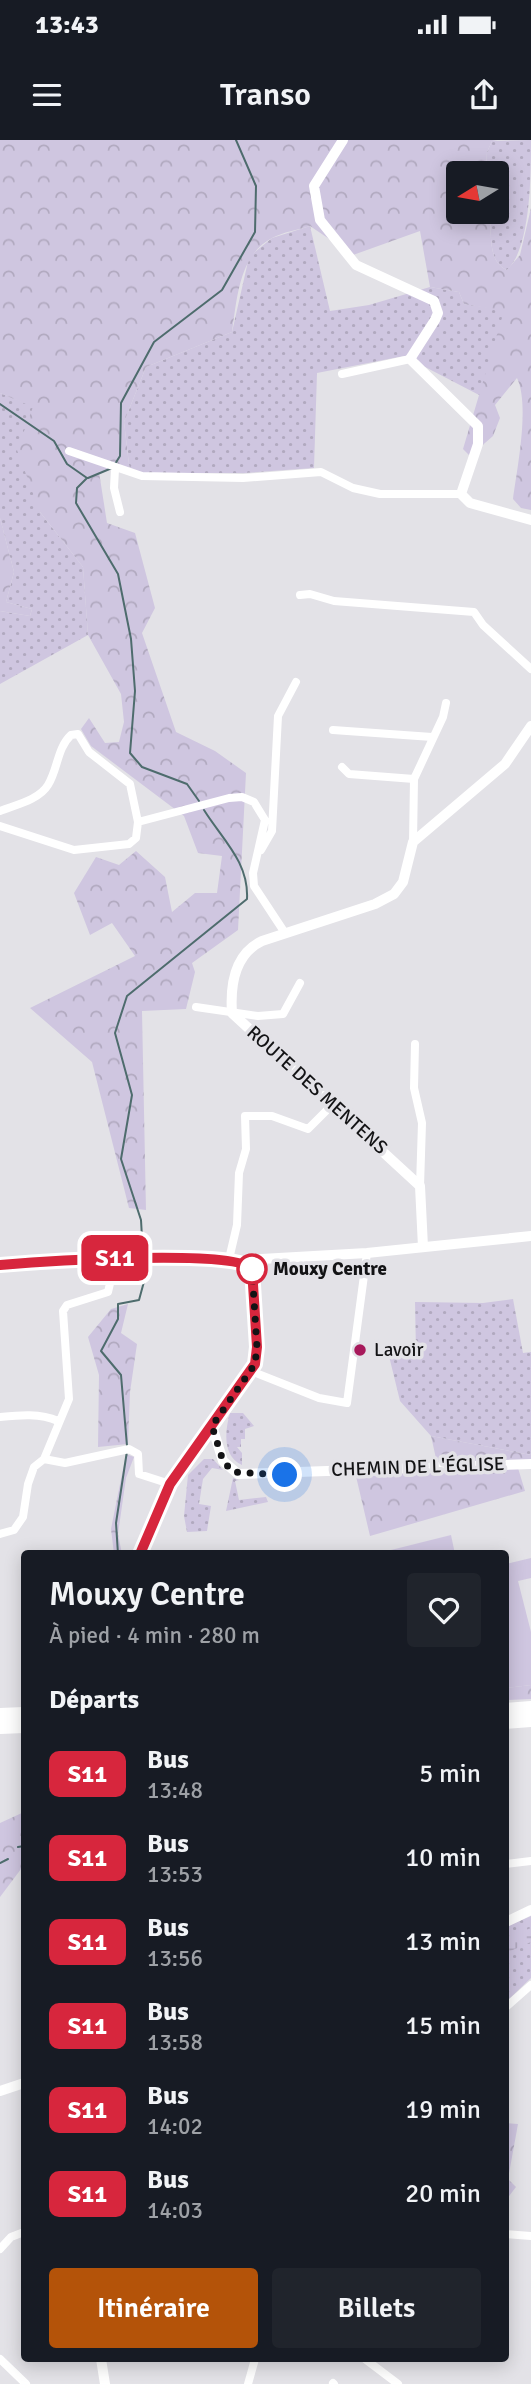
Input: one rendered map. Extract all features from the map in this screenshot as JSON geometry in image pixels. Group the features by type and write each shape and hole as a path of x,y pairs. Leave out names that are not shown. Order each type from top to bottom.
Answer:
{"highway":[{"path":"509,1710 531,1708"},
{"path":"0,1715 21,1714"},
{"path":"509,1722 531,1720"},
{"path":"0,1727 21,1726"}],"street":[{"path":"342,374 410,359 438,313 434,301 356,265 329,235 317,212 314,186 343,140"},
{"path":"410,359 478,426 478,444 463,497"},
{"path":"69,450 113,468 142,476 204,478 321,472 353,488 380,494 463,497 531,520"},
{"path":"113,468 114,488 120,512"},
{"path":"300,595 310,594 334,601 474,612 483,625 531,669"},
{"path":"259,852 267,844 272,831 278,716 296,682"},
{"path":"413,842 414,779 443,717 446,703"},
{"path":"413,842 505,764 531,726"},
{"path":"333,730 432,737"},
{"path":"0,811 37,796 48,786 64,741 71,735 78,734 89,752 130,784 138,821 136,838 129,844 74,850 2,827"},
{"path":"342,767 349,774 414,779"},
{"path":"138,821 242,797 257,805 264,814 254,886 285,933"},
{"name":"ROUTE DES MENTENS","path":"413,842 403,882 394,894 375,904 254,945 236,968 232,1013 420,1186"},
{"path":"196,1007 232,1013 283,1014 300,983"},
{"path":"415,1044 414,1088 422,1123 420,1186 423,1247"},
{"path":"224,1259 237,1226 239,1173 246,1149 245,1116 272,1116 308,1129 333,1104"},
{"path":"0,1265 136,1257 224,1259 247,1266 261,1259 296,1255 367,1253 531,1236"},
{"path":"251,1371 319,1398 347,1402 367,1253"},
{"path":"0,1534 15,1530 23,1517 28,1484 34,1467 44,1459 69,1399 63,1311 67,1305 108,1292 116,1258"},
{"path":"0,1272 59,1261"},
{"path":"140,1550 170,1484 251,1371 257,1347 254,1280 247,1266"},
{"path":"0,1418 19,1415 48,1417 58,1421"},
{"name":"CHEMIN DE L'ÉGLISE","path":"212,1426 223,1461 238,1474 285,1475 329,1469 531,1464"},
{"path":"44,1459 65,1463 129,1449 139,1457 139,1474 170,1484"},
{"path":"509,1864 531,1861"},
{"path":"509,1921 531,1910"},
{"path":"509,2004 531,1985"},
{"path":"0,2091 21,2084"},
{"path":"0,2249 11,2237 21,2233"},
{"path":"509,2234 531,2236"},
{"path":"0,2359 26,2384"},
{"path":"101,2362 105,2384"},
{"path":"248,2384 254,2362"},
{"path":"369,2362 398,2384"}],"green space":[{"path":"0,140 498,140 492,141 487,161 446,161 446,224 490,224 493,253 500,266 507,270 520,255 531,208 531,510 521,508 513,499 523,420 521,390 517,378 495,405 500,418 493,436 470,456 463,449 504,311 464,304 459,292 430,287 420,231 353,255 310,226 276,236 261,246 246,267 232,332 146,367 124,422 130,473 115,469 99,472 107,523 135,533 155,608 142,633 176,732 215,751 246,773 238,930 192,963 195,972 186,1009 142,1011 146,1210 129,1208 92,1062 30,1008 135,956 112,923 90,935 74,893 96,857 119,865 136,851 165,877 172,912 195,893 217,893 222,856 198,853 184,816 91,746 81,729 89,718 105,743 119,742 124,722 121,694 88,635 83,567 40,512 17,450 33,407 0,393"},
{"path":"531,140 530,190 525,228 515,259 507,270 500,266 493,253 490,224 509,224 509,161 487,161 492,141"},
{"path":"310,226 330,311 369,305 430,287 459,292 464,304 505,310 481,396 404,356 317,373 314,468 244,473 130,473 124,422 146,367 232,332 249,257 272,238"},
{"path":"0,393 33,406 40,512 83,567 88,635 0,684 0,611 30,616 32,609 6,602 14,572 0,518"},
{"path":"0,518 14,572 6,602 32,609 30,616 0,611"},
{"path":"513,1299 523,1353 531,1352 531,1455 431,1436 400,1401 389,1356 416,1352 415,1302 483,1303"},
{"path":"128,1304 121,1333 137,1344 130,1392 128,1444 98,1447 99,1375 88,1337 111,1309"},
{"path":"230,1413 243,1413 254,1426 245,1429 245,1439 241,1439 241,1447 237,1447 242,1453 242,1465 228,1449 226,1435"},
{"path":"431,1436 531,1455 531,1467 518,1468 525,1491 370,1536 355,1472 437,1463"},
{"path":"126,1454 134,1457 126,1478 118,1534 121,1550 114,1550 111,1529"},
{"path":"204,1459 213,1459 223,1470 212,1468 203,1479 199,1504 211,1506 207,1531 187,1532 184,1516 188,1475"},
{"path":"233,1478 239,1480 235,1481 239,1500 266,1497 268,1502 226,1511"},
{"path":"451,1535 454,1550 391,1550"},
{"path":"531,1558 531,1578 518,1581 531,1632 531,1685 509,1688 509,1563"},
{"path":"531,1685 531,1699 509,1700 509,1688"},
{"path":"21,1813 21,1869 0,1897 0,1823"},
{"path":"531,1916 531,1978 509,1999 509,1926"},
{"path":"531,1928 531,1942 509,1952 509,1937"},
{"path":"509,2123 518,2124 509,2174"},
{"path":"509,2180 516,2187 509,2196"}],"waterway":[{"path":"115,464 120,456 121,403 154,342 222,290 255,232 256,186 236,140"},
{"path":"0,404 54,441 67,464 87,478 77,488 76,503 118,574 131,639 135,691 130,753 142,767 187,784 199,801"},
{"path":"88,478 112,468"},
{"path":"143,1255 141,1220 121,1159 132,1095 115,1033 127,996 247,899 244,874 239,862 204,810"},
{"path":"127,1446 121,1375 101,1351 118,1319 118,1304 139,1300 145,1278 144,1264"},
{"path":"118,1550 116,1523 127,1451"},
{"path":"0,1863 8,1859"}],"bus line":[{"name":"S11","path":"0,1265 136,1257 229,1259 245,1262 252,1269 257,1319 255,1364 170,1484 142,1550"}],"place":[{"name":"Mouxy Centre","path":"252,1269"},
{"name":"Lavoir","path":"360,1350"}],"route":[{"path":"252,1269 257,1319 255,1364 212,1426 223,1461 233,1472 259,1476 285,1475"}]}
